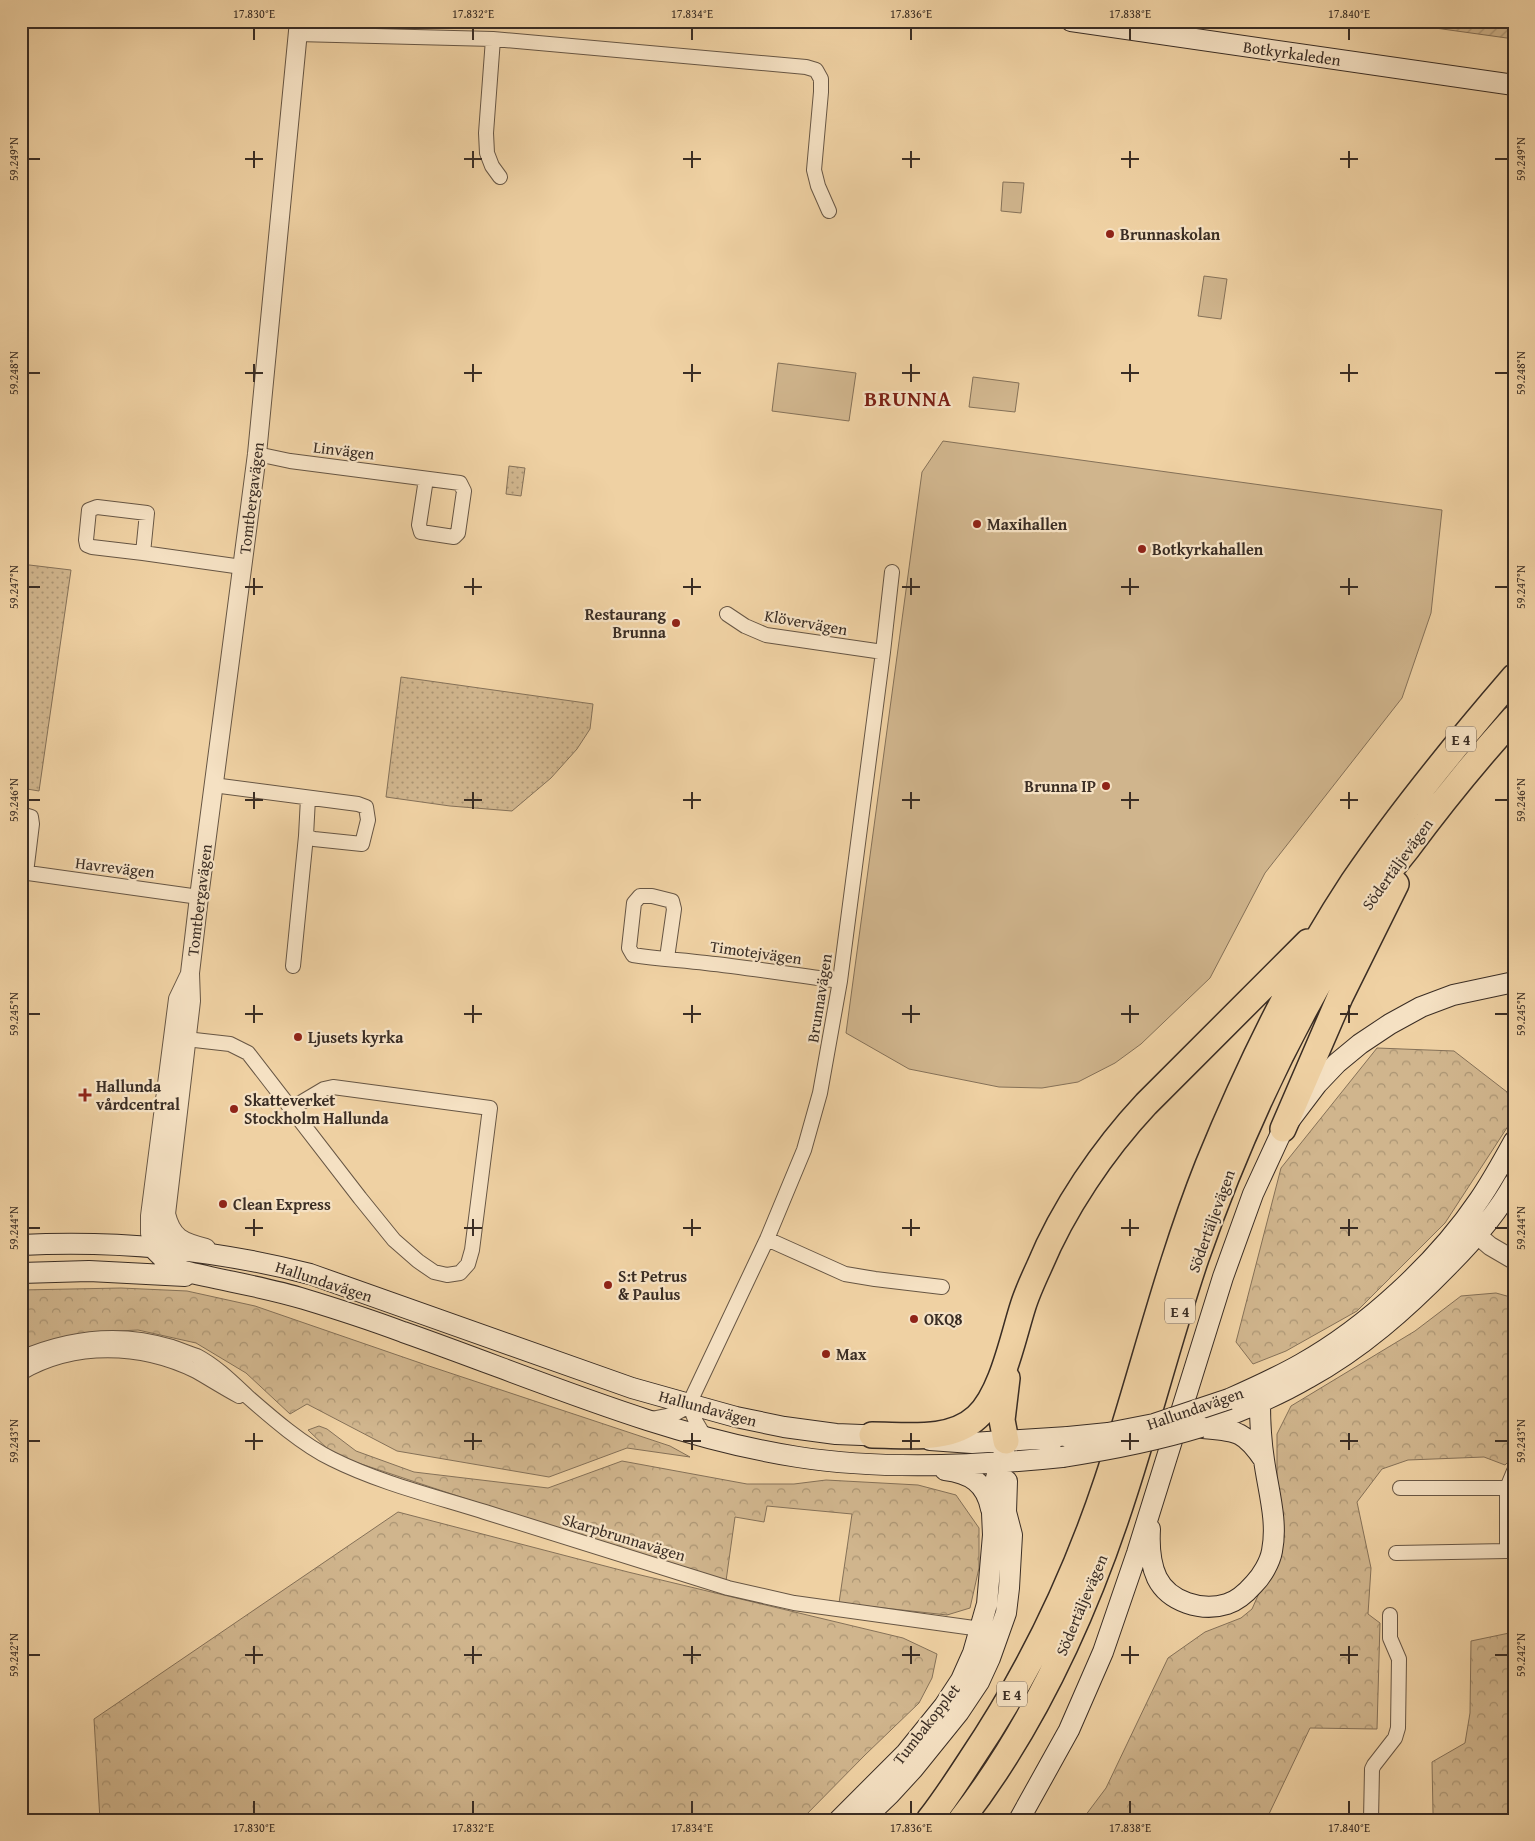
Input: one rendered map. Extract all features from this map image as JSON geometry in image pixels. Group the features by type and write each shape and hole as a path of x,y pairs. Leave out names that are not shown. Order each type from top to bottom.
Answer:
{"highway":[{"name":"Södertäljevägen","path":"1329,921 1354,882 1411,802 1456,744 1514,677"},
{"name":"Södertäljevägen","path":"961,1820 1012,1746 1058,1661 1092,1584 1124,1494 1196,1260 1227,1173 1274,1068 1320,979 1371,896 1474,762 1514,718"},
{"path":"1283,1129 1340,997 1393,888 1431,817"},
{"path":"872,1435 927,1436 960,1428 977,1418 992,1398 1011,1350 1023,1305 1054,1233 1101,1157 1146,1104 1329,921"},
{"name":"E 4","path":"929,1820 988,1734 1032,1658 1078,1558 1106,1482 1176,1256 1208,1166 1254,1059 1300,970 1329,921"},
{"path":"1004,1452 1002,1420 1011,1350"}],"main road":[{"name":"Botkyrkaleden","path":"1071,21 1514,85"},
{"path":"1019,1820 1069,1730 1103,1652 1152,1508 1223,1277 1253,1194 1283,1129 1317,1084 1337,1063 1360,1044 1390,1024 1421,1007 1453,995 1487,986 1514,982"},
{"path":"1487,986 1514,987"},
{"name":"Hallundavägen","path":"153,1248 171,1266 216,1279 303,1298 647,1419 705,1437 797,1457 833,1462 878,1464 1004,1452 1068,1437 1108,1433 1154,1424 1229,1399 1274,1378 1302,1363 1374,1312 1416,1274 1462,1223 1498,1170 1514,1141"},
{"name":"Hallundavägen","path":"21,1245 84,1243 153,1248 265,1263 310,1274 632,1388 736,1417 784,1427 836,1434 972,1443 1037,1460 1140,1444 1201,1427 1260,1403 1309,1378 1351,1351 1399,1314 1478,1236 1514,1183"},
{"path":"21,1263 44,1258 129,1259 146,1255 153,1248"},
{"name":"Hallundavägen","path":"21,1273 90,1271 216,1279"},
{"name":"Hallundavägen","path":"1260,1403 1262,1395 1274,1378"},
{"path":"1152,1508 1149,1544 1152,1563 1158,1580 1170,1594 1181,1601 1212,1607 1228,1604 1245,1594 1261,1577 1272,1552 1273,1517 1264,1460 1260,1403"},
{"path":"1201,1427 1225,1430 1244,1436 1254,1444 1264,1460"},
{"name":"Tumbakopplet","path":"863,1820 914,1769 959,1712 979,1682 990,1658 990,1630 987,1604 993,1535 992,1513 996,1478 1004,1452"},
{"name":"Tumbakopplet","path":"1004,1452 1008,1484 1006,1512 1012,1535"},
{"name":"Tumbakopplet","path":"839,1820 906,1753 944,1706 961,1680 973,1653 990,1630 1006,1613 1015,1488 1018,1476 1025,1467 1037,1460"},
{"path":"878,1464 954,1471 965,1475 973,1479 984,1489 992,1513"}],"street":[{"path":"298,28 493,39 806,67 816,70 821,80 821,92 814,170 818,186 829,211"},
{"name":"Tomtbergavägen","path":"153,1248 150,1233 158,1215 181,1038 191,1001 190,973 199,896 258,454 298,28"},
{"path":"493,39 486,133 487,153 492,166 500,177"},
{"name":"Linvägen","path":"258,454 290,461 460,483 464,490 458,533 454,536 421,532 420,525 426,479"},
{"path":"143,552 147,513 97,507 89,510 86,540 87,545 92,547 143,552 242,567"},
{"name":"Brunnavägen","path":"688,1404 767,1239 804,1150 820,1093 840,981 892,572"},
{"name":"Klövervägen","path":"727,614 745,626 766,635 883,652"},
{"path":"213,785 366,807 368,820 362,844 314,840 306,836"},
{"path":"293,966 308,798"},
{"name":"Havrevägen","path":"21,814 31,817 32,824 24,872 199,896"},
{"name":"Timotejvägen","path":"667,958 674,908 672,901 652,896 640,896 634,903 629,948 634,955 840,981"},
{"path":"181,1038 230,1044 248,1052 394,1240 434,1272 446,1275 460,1273 468,1264 472,1250 490,1108 334,1087 324,1089 292,1108"},
{"path":"158,1215 175,1236 186,1242 265,1263"},
{"name":"Tomtbergavägen","path":"84,1243 122,1242 134,1238 158,1215"},
{"path":"1462,1223 1514,1260"},
{"path":"767,1239 845,1274 875,1280 942,1287"},
{"name":"Skarpbrunnavägen","path":"21,1358 42,1349 83,1339 116,1337 143,1340 171,1347 197,1357 220,1371 262,1409"},
{"name":"Skarpbrunnavägen","path":"21,1373 59,1356 87,1351 116,1350 144,1354 195,1371 262,1409 330,1458 377,1477 709,1582 794,1603 990,1630"},
{"path":"647,1419 671,1416 680,1412 688,1404 705,1437"},
{"path":"1396,1553 1507,1551 1507,1488 1514,1471"},
{"path":"1400,1488 1507,1488"},
{"path":"1371,1820 1372,1769 1395,1738 1398,1728 1399,1658 1390,1638 1390,1615"}],"green space":[{"path":"1385,21 1514,21 1514,39"},
{"path":"1003,182 1024,183 1021,213 1001,211"},
{"path":"1204,276 1227,279 1221,319 1198,316"},
{"path":"778,363 856,373 849,421 772,411"},
{"path":"973,377 1019,383 1015,412 969,407"},
{"name":"Brunna IP","path":"943,441 1442,510 1431,613 1402,698 1265,873 1210,978 1141,1044 1115,1063 1078,1082 1042,1088 999,1087 909,1069 846,1033 922,472"},
{"path":"509,466 525,468 521,496 506,494"},
{"path":"21,564 71,570 39,791 21,788"},
{"path":"401,677 593,704 590,729 577,749 551,778 512,811 450,806 386,797"},
{"path":"1377,1048 1454,1051 1507,1092 1514,1117 1445,1223 1357,1311 1286,1351 1253,1364 1236,1342 1281,1168"},
{"path":"121,1288 187,1291 255,1306 670,1446 690,1457 627,1448 549,1477 397,1451 307,1404 290,1414 246,1373 196,1343 138,1330 98,1332 48,1341 21,1351 21,1290"},
{"path":"1496,1293 1514,1298 1514,1456 1505,1465 1484,1457 1408,1460 1382,1469 1357,1502 1371,1568 1368,1614 1380,1623 1377,1729 1310,1728 1269,1814 1258,1820 1082,1820 1106,1788 1168,1658 1205,1632 1241,1618 1252,1609 1284,1537 1277,1492 1277,1434 1291,1406 1415,1331 1461,1296"},
{"path":"319,1426 327,1429 356,1451 414,1472 548,1488 622,1461 747,1484 794,1484 826,1480 918,1485 956,1495 979,1528 979,1568 970,1608 947,1615 839,1603 852,1514 767,1506 764,1522 735,1517 726,1581 554,1528 334,1455 308,1430"},
{"path":"398,1512 628,1572 903,1638 937,1654 932,1678 919,1703 801,1820 100,1820 94,1719"},
{"path":"1514,1632 1514,1820 1441,1820 1433,1813 1432,1762 1465,1743 1470,1713 1471,1641"}],"place":[{"name":"Brunnaskolan","path":"1110,234"},
{"name":"Maxihallen","path":"977,524"},
{"name":"Botkyrkahallen","path":"1142,549"},
{"name":"Restaurang Brunna","path":"676,623"},
{"name":"Brunna IP","path":"1106,786"},
{"name":"Ljusets kyrka","path":"298,1037"},
{"name":"Hallunda vårdcentral","path":"85,1095"},
{"name":"Skatteverket Stockholm Hallunda","path":"234,1109"},
{"name":"Clean Express","path":"223,1204"},
{"name":"S:t Petrus & Paulus","path":"608,1285"},
{"name":"OKQ8","path":"914,1319"},
{"name":"Max","path":"826,1354"}],"district":[{"name":"BRUNNA","path":"908,398"}]}
